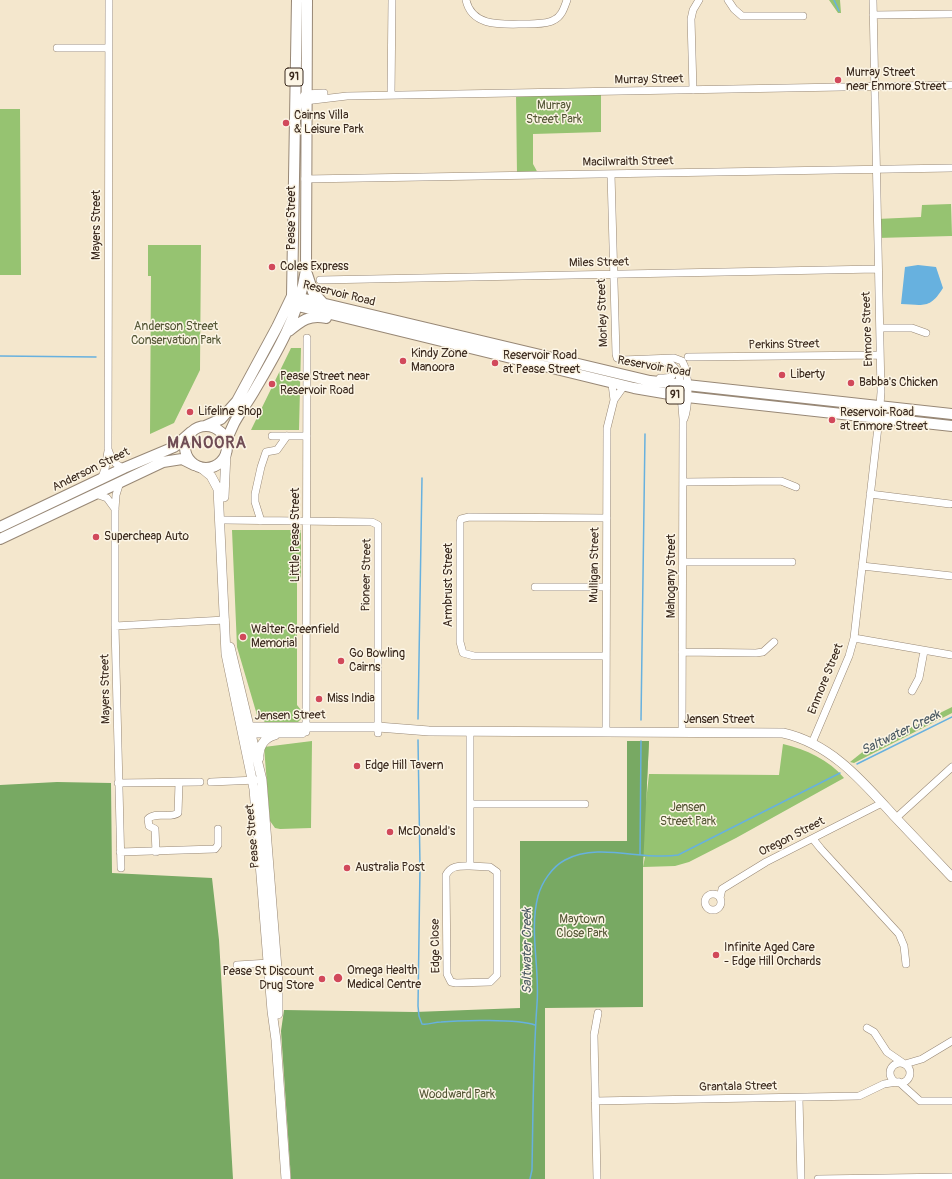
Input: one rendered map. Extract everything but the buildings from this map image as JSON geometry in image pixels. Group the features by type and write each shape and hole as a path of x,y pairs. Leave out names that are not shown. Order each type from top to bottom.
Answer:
{"main road":[{"name":"Pease Street","path":"205,426 221,419 234,405 278,327 297,300 294,90 297,0"},
{"path":"294,90 300,84 303,33 301,0"},
{"name":"Pease Street","path":"226,442 234,421 252,394 287,332 306,270 303,33 307,0"},
{"path":"295,42 303,33"},
{"name":"91","path":"306,270 314,293 320,301 327,304"},
{"name":"Reservoir Road","path":"297,300 327,304 624,381 684,391 879,418 952,426"},
{"name":"Reservoir Road","path":"297,300 375,325 612,384 624,381"},
{"path":"287,332 304,319 315,316 356,326 375,325"},
{"name":"Reservoir Road","path":"684,391 952,414"},
{"path":"205,426 218,430 226,442 226,453 221,462 210,468 197,466 187,457 185,449 187,439 191,432 205,426"},
{"name":"Anderson Street","path":"0,527 124,468 174,447 191,432"},
{"name":"Anderson Street","path":"0,540 167,461 184,460 197,466"}],"street":[{"name":"Mayers Street","path":"101,480 105,469 108,449 109,0"},
{"path":"391,95 392,0"},
{"path":"466,0 470,11 475,17 484,21 505,24 546,23 553,21 563,12 567,0"},
{"path":"693,90 691,19 693,10 699,0"},
{"path":"728,0 734,9 742,16 803,16"},
{"name":"Enmore Street","path":"812,743 849,656 854,638 880,407 880,328 873,0"},
{"path":"873,15 952,14"},
{"path":"57,48 108,48"},
{"name":"Murray Street","path":"305,97 334,93 347,96 952,85"},
{"path":"294,154 298,136 299,104 305,97"},
{"name":"Macilwraith Street","path":"305,179 952,168"},
{"name":"Morley Street","path":"611,174 614,344 616,356 625,361 676,358 682,362 685,369 684,391"},
{"name":"Miles Street","path":"320,280 878,269"},
{"path":"880,328 912,328 926,333"},
{"name":"Little Pease Street","path":"306,730 307,338"},
{"name":"Perkins Street","path":"688,357 880,355"},
{"path":"662,359 672,365 679,372 684,391"},
{"path":"624,381 637,374 668,378 674,373 672,365"},
{"name":"Mulligan Street","path":"606,732 607,428 614,400 624,381"},
{"name":"Mulligan Street","path":"612,384 614,400"},
{"name":"Mahogany Street","path":"682,732 683,482 684,419 686,413 684,391"},
{"path":"272,436 307,436"},
{"path":"261,521 255,499 261,467 266,452 277,450 287,436"},
{"path":"108,449 112,460 124,468"},
{"name":"Pease Street","path":"226,453 222,520 226,654 248,731 259,762 257,780 259,832 286,1179"},
{"name":"Pease Street","path":"197,466 210,474 217,485 222,520"},
{"path":"683,482 782,481 796,488"},
{"name":"Mayers Street","path":"120,482 116,495 115,510 120,868"},
{"path":"96,494 107,498 115,510"},
{"path":"870,494 950,504"},
{"name":"Armbrust Street","path":"606,656 474,656 463,653 460,642 460,522 461,519 469,517 607,518"},
{"name":"Pioneer Street","path":"222,520 372,522 378,525 378,730"},
{"path":"683,562 792,562"},
{"path":"862,566 952,576"},
{"path":"535,587 606,587"},
{"path":"116,626 225,620"},
{"name":"Pease Street","path":"226,635 240,685 257,780 278,981 276,1040"},
{"path":"854,638 952,655"},
{"path":"682,652 756,653 763,652 774,642"},
{"path":"912,691 919,678 924,651"},
{"path":"240,685 253,717 264,727"},
{"name":"Jensen Street","path":"248,731 264,727 306,730 682,732 776,733 792,735 812,743 842,762 950,871"},
{"name":"Jensen Street","path":"248,731 278,734 306,730"},
{"path":"470,731 470,866"},
{"path":"259,762 258,751 262,744 268,738 278,734"},
{"path":"896,818 952,767"},
{"path":"210,782 257,780"},
{"path":"118,783 200,782"},
{"path":"156,852 155,829 149,826 148,819 152,816 174,816 178,813 179,783"},
{"name":"Oregon Street","path":"709,895 766,862 882,802"},
{"path":"470,804 585,804"},
{"path":"120,852 215,849 218,845 218,829"},
{"path":"813,839 820,849 899,934 904,946 906,964"},
{"name":"Edge Close","path":"470,866 490,867 497,872 497,975 490,982 456,983 451,982 447,974 446,875 450,869 454,867 470,866"},
{"path":"720,898 716,894 709,895 705,902 707,907 711,910 720,907 720,898 720,893 724,886"},
{"path":"237,965 269,963"},
{"path":"597,1179 594,1035 598,1013"},
{"path":"867,1028 874,1032 887,1052 909,1069 912,1094"},
{"path":"890,1070 895,1064 904,1064 922,1059 952,1041"},
{"path":"887,1052 892,1079 898,1082 917,1099 923,1101 951,1101"},
{"path":"898,1082 906,1081 922,1059"},
{"name":"Grantala Street","path":"878,1086 890,1070"},
{"name":"Grantala Street","path":"595,1101 858,1096 878,1086 898,1082"},
{"path":"799,1098 801,1179"},
{"path":"818,1179 952,1177"}],"green space":[{"path":"829,0 840,0 841,13 838,13"},
{"name":"Murray Street Park","path":"601,92 601,132 533,134 533,164 539,175 517,175 516,93"},
{"path":"0,109 20,109 21,275 0,275"},
{"path":"951,204 952,236 877,238 877,219 921,217 922,205"},
{"name":"Anderson Street Conservation Park","path":"148,245 201,245 200,370 174,423 150,434 151,276 148,276"},
{"path":"291,348 301,348 299,430 251,430"},
{"path":"232,530 301,530 301,577 297,580 297,705 301,710 301,719 296,724 266,723 257,715 237,647"},
{"path":"952,707 952,713 854,763 850,762 865,750"},
{"path":"312,741 311,828 275,828 270,821 264,747"},
{"name":"Jensen Street Park","path":"627,741 649,741 646,802 649,774 779,775 783,744 816,756 831,766 844,778 736,838 689,862 675,866 643,867 645,857 520,841 627,841"},
{"name":"Woodward Park","path":"627,741 649,741 643,867 643,1007 545,1008 545,1179 291,1179 281,1031 284,1010 415,1012 520,1008 520,841 627,841"},
{"path":"57,782 111,783 112,873 212,878 219,940 233,1179 0,1179 0,785"}],"water":[{"path":"918,265 936,267 943,288 930,303 921,305 901,304 905,267"}],"waterway":[{"path":"834,0 839,11"},
{"path":"0,356 96,357"},
{"path":"641,720 645,434"},
{"path":"418,719 422,478"},
{"name":"Saltwater Creek","path":"857,764 952,717"},
{"path":"418,740 420,866 418,1006 422,1024 450,1021 489,1020 535,1025"},
{"path":"640,855 641,741"},
{"name":"Saltwater Creek","path":"530,1179 532,1170 534,1066 538,991 534,923 538,896 548,875 565,860 592,852 650,856 678,855 840,773"}],"place":[{"name":"Murray Street near Enmore Street","path":"838,80"},
{"name":"Cairns Villa & Leisure Park","path":"286,123"},
{"name":"Coles Express","path":"272,267"},
{"name":"Kindy Zone Manoora","path":"403,361"},
{"name":"Reservoir Road at Pease Street","path":"495,363"},
{"name":"Liberty","path":"782,375"},
{"name":"Babba's Chicken","path":"851,383"},
{"name":"Pease Street near Reservoir Road","path":"272,384"},
{"name":"Lifeline Shop","path":"190,412"},
{"name":"Reservoir Road at Enmore Street","path":"832,420"},
{"name":"Supercheap Auto","path":"96,537"},
{"name":"Walter Greenfield Memorial","path":"243,637"},
{"name":"Go Bowling Cairns","path":"341,661"},
{"name":"Miss India","path":"319,699"},
{"name":"Edge Hill Tavern","path":"357,766"},
{"name":"McDonald's","path":"390,832"},
{"name":"Australia Post","path":"347,868"},
{"name":"Infinite Aged Care - Edge Hill Orchards","path":"716,955"},
{"name":"Omega Health Medical Centre","path":"338,978"},
{"name":"Pease St Discount Drug Store","path":"322,979"}],"district":[{"name":"MANOORA","path":"207,444"}],"park label":[{"name":"Maytown Close Park","path":"582,927"}]}
